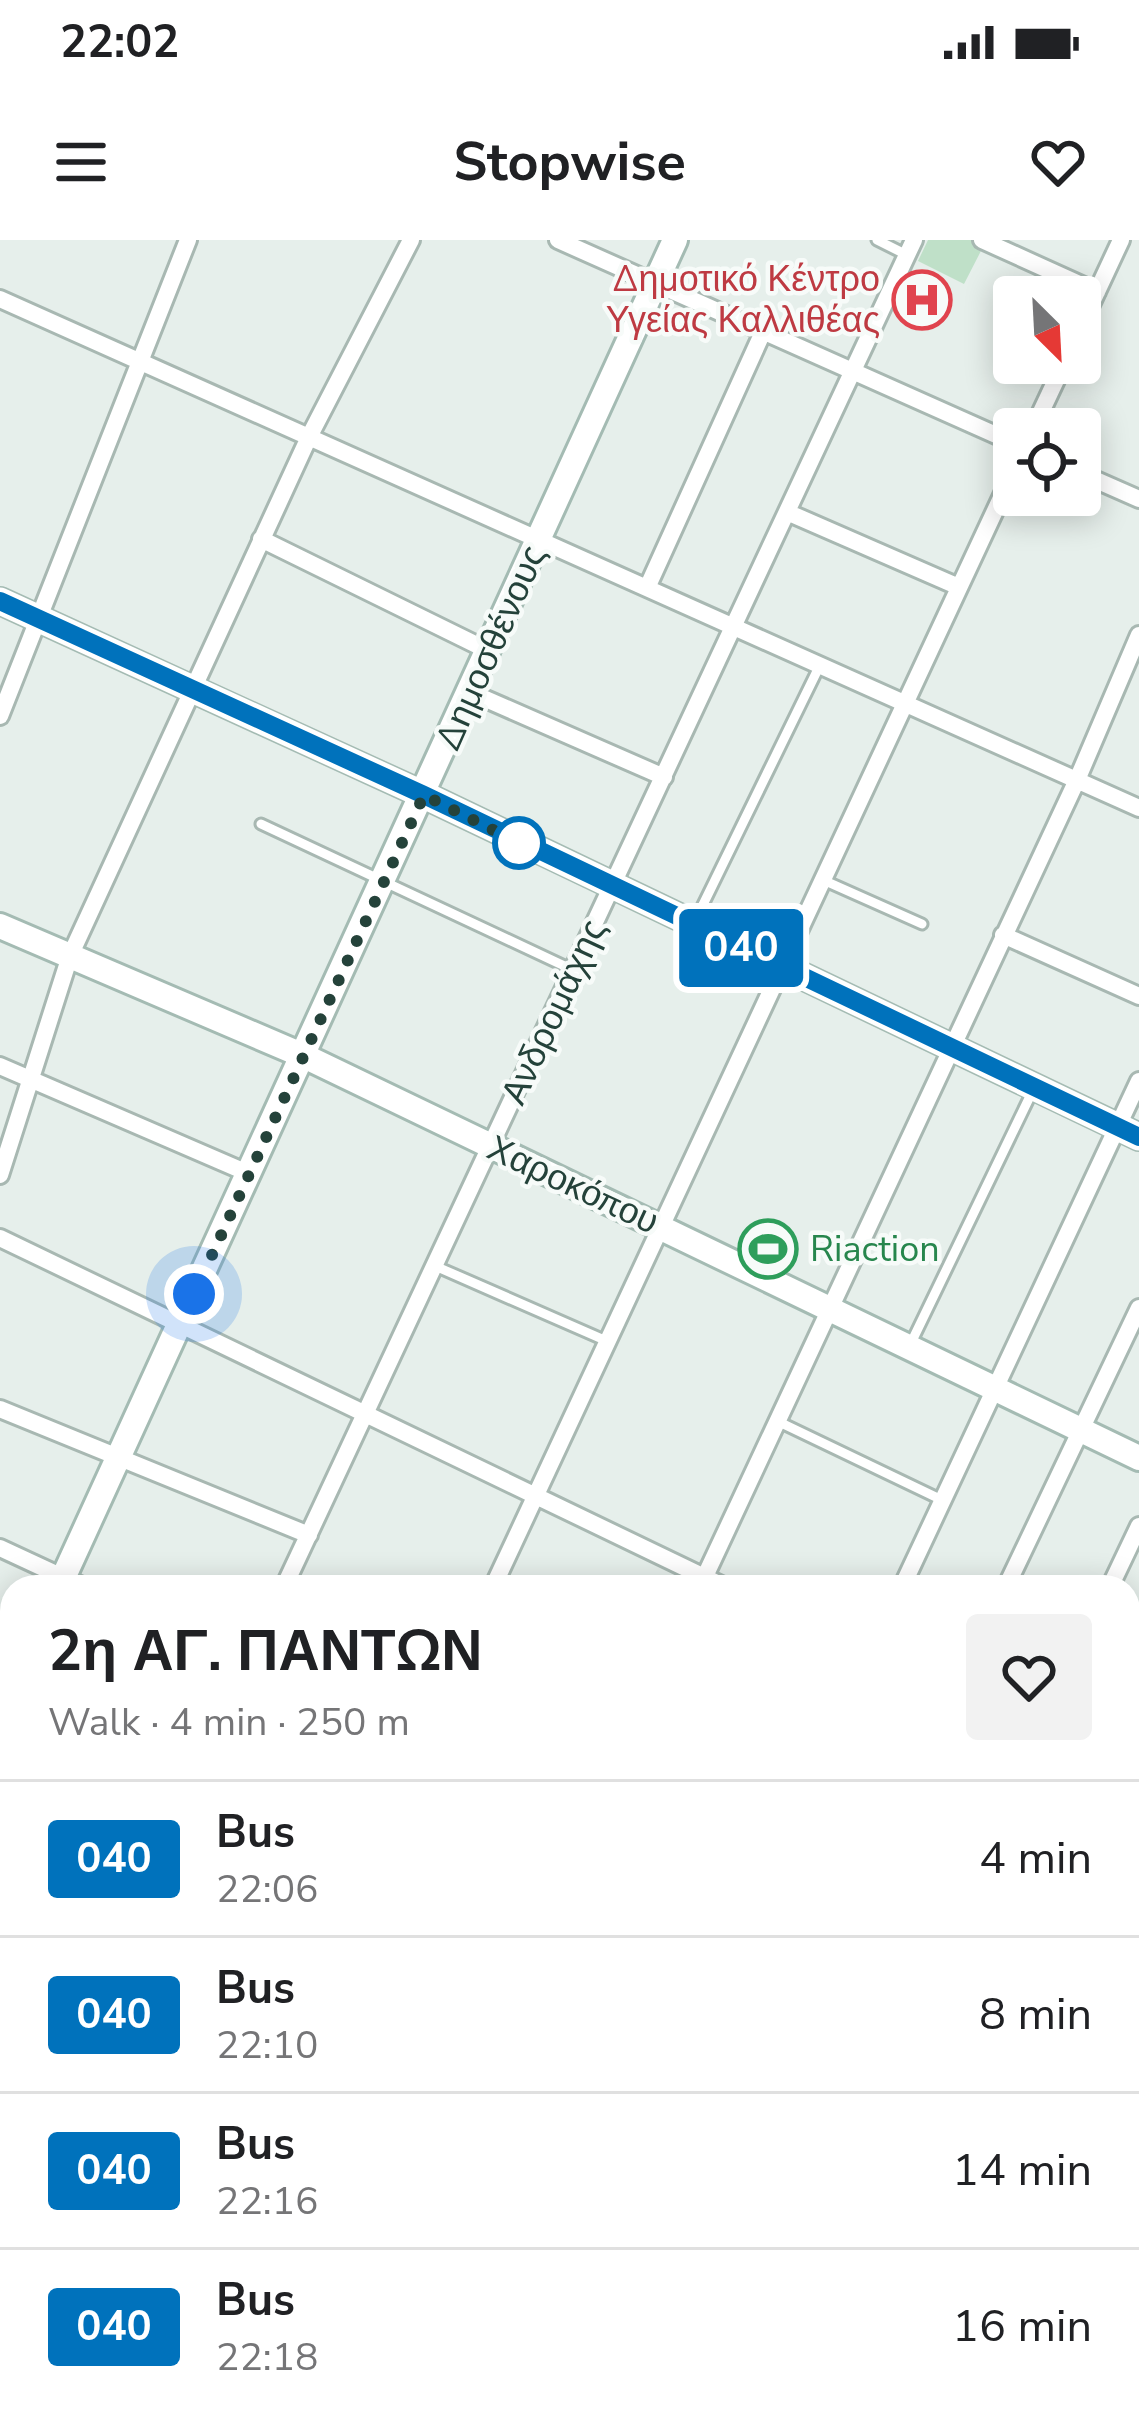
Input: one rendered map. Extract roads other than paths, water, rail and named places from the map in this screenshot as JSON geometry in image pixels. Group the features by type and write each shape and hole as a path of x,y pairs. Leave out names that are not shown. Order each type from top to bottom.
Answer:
{"street":[{"path":"0,716 188,240"},
{"path":"0,1175 70,956 309,437 411,240"},
{"path":"558,240 993,434"},
{"name":"Δημοσθένους","path":"72,1575 120,1456 491,652 675,240"},
{"path":"982,240 1062,276"},
{"path":"1101,283 1120,240"},
{"name":"Ανδρομάχης","path":"290,1575 911,248"},
{"path":"0,299 1139,808"},
{"path":"647,588 763,332"},
{"path":"1101,482 1139,499"},
{"path":"789,513 958,587"},
{"path":"499,1575 993,514"},
{"path":"261,539 491,652"},
{"path":"0,601 424,795 1128,1132"},
{"path":"705,1575 1138,640"},
{"path":"472,693 664,777"},
{"name":"Χαροκόπου","path":"0,926 304,1056 1139,1458"},
{"path":"1004,935 1139,996"},
{"path":"0,1066 250,1174"},
{"path":"908,1575 994,1389 1128,1132 1139,1081"},
{"path":"0,1238 536,1495 689,1575"},
{"path":"1012,1575 1139,1308"},
{"path":"0,1409 309,1535"},
{"path":"1116,1575 1139,1526"},
{"path":"0,1548 50,1575"}],"lane":[{"path":"877,240 911,248"},
{"path":"694,925 820,665"},
{"path":"261,824 573,970"},
{"path":"824,880 922,924"},
{"path":"909,1348 1034,1088"},
{"path":"435,1266 608,1342"},
{"path":"775,1420 942,1500"}],"place":[{"name":"Δημοτικό Κέντρο Υγείας Καλλιθέας","path":"922,300"},
{"name":"Riaction","path":"768,1249"}]}
